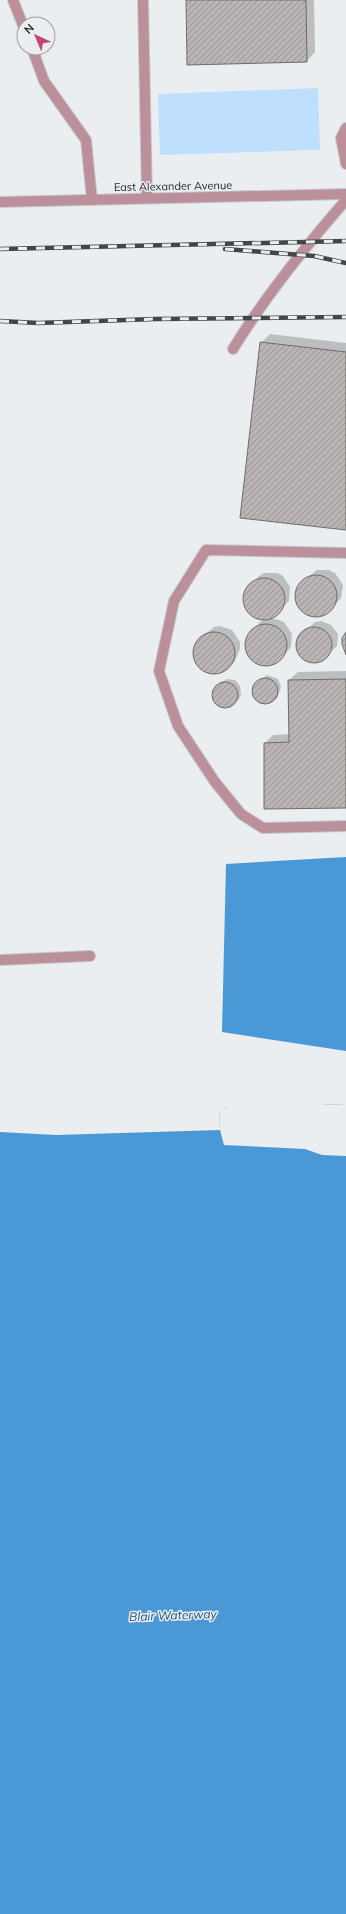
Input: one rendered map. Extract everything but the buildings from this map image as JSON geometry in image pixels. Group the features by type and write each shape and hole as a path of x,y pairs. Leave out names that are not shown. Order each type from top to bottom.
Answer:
{"street":[{"path":"14,0 20,16"},
{"path":"144,0 147,198"},
{"path":"35,56 44,81 86,140 92,200"},
{"path":"346,128 341,138 346,164"},
{"name":"East Alexander Avenue","path":"0,202 346,194"},
{"path":"233,349 253,317 299,255 346,200"},
{"path":"346,553 206,550 174,601 159,671 178,726 215,782 241,814 263,828 346,826"},
{"path":"0,960 90,956"}],"shaded area":[{"path":"318,88 320,150 160,155 158,94"}],"water":[{"path":"346,857 346,1051 222,1032 226,864"},
{"name":"Blair Waterway","path":"346,1104 346,1914 0,1914 0,1132 56,1135 220,1130 219,1109"}],"pier":[{"path":"318,1103 324,1105 346,1104 346,1156 322,1155 305,1149 224,1145 220,1130 219,1109 227,1109 228,1107"}],"railway":[{"path":"0,249 346,241"},
{"path":"225,249 314,256 346,263"},
{"path":"0,321 38,323 155,319 346,317"}]}
